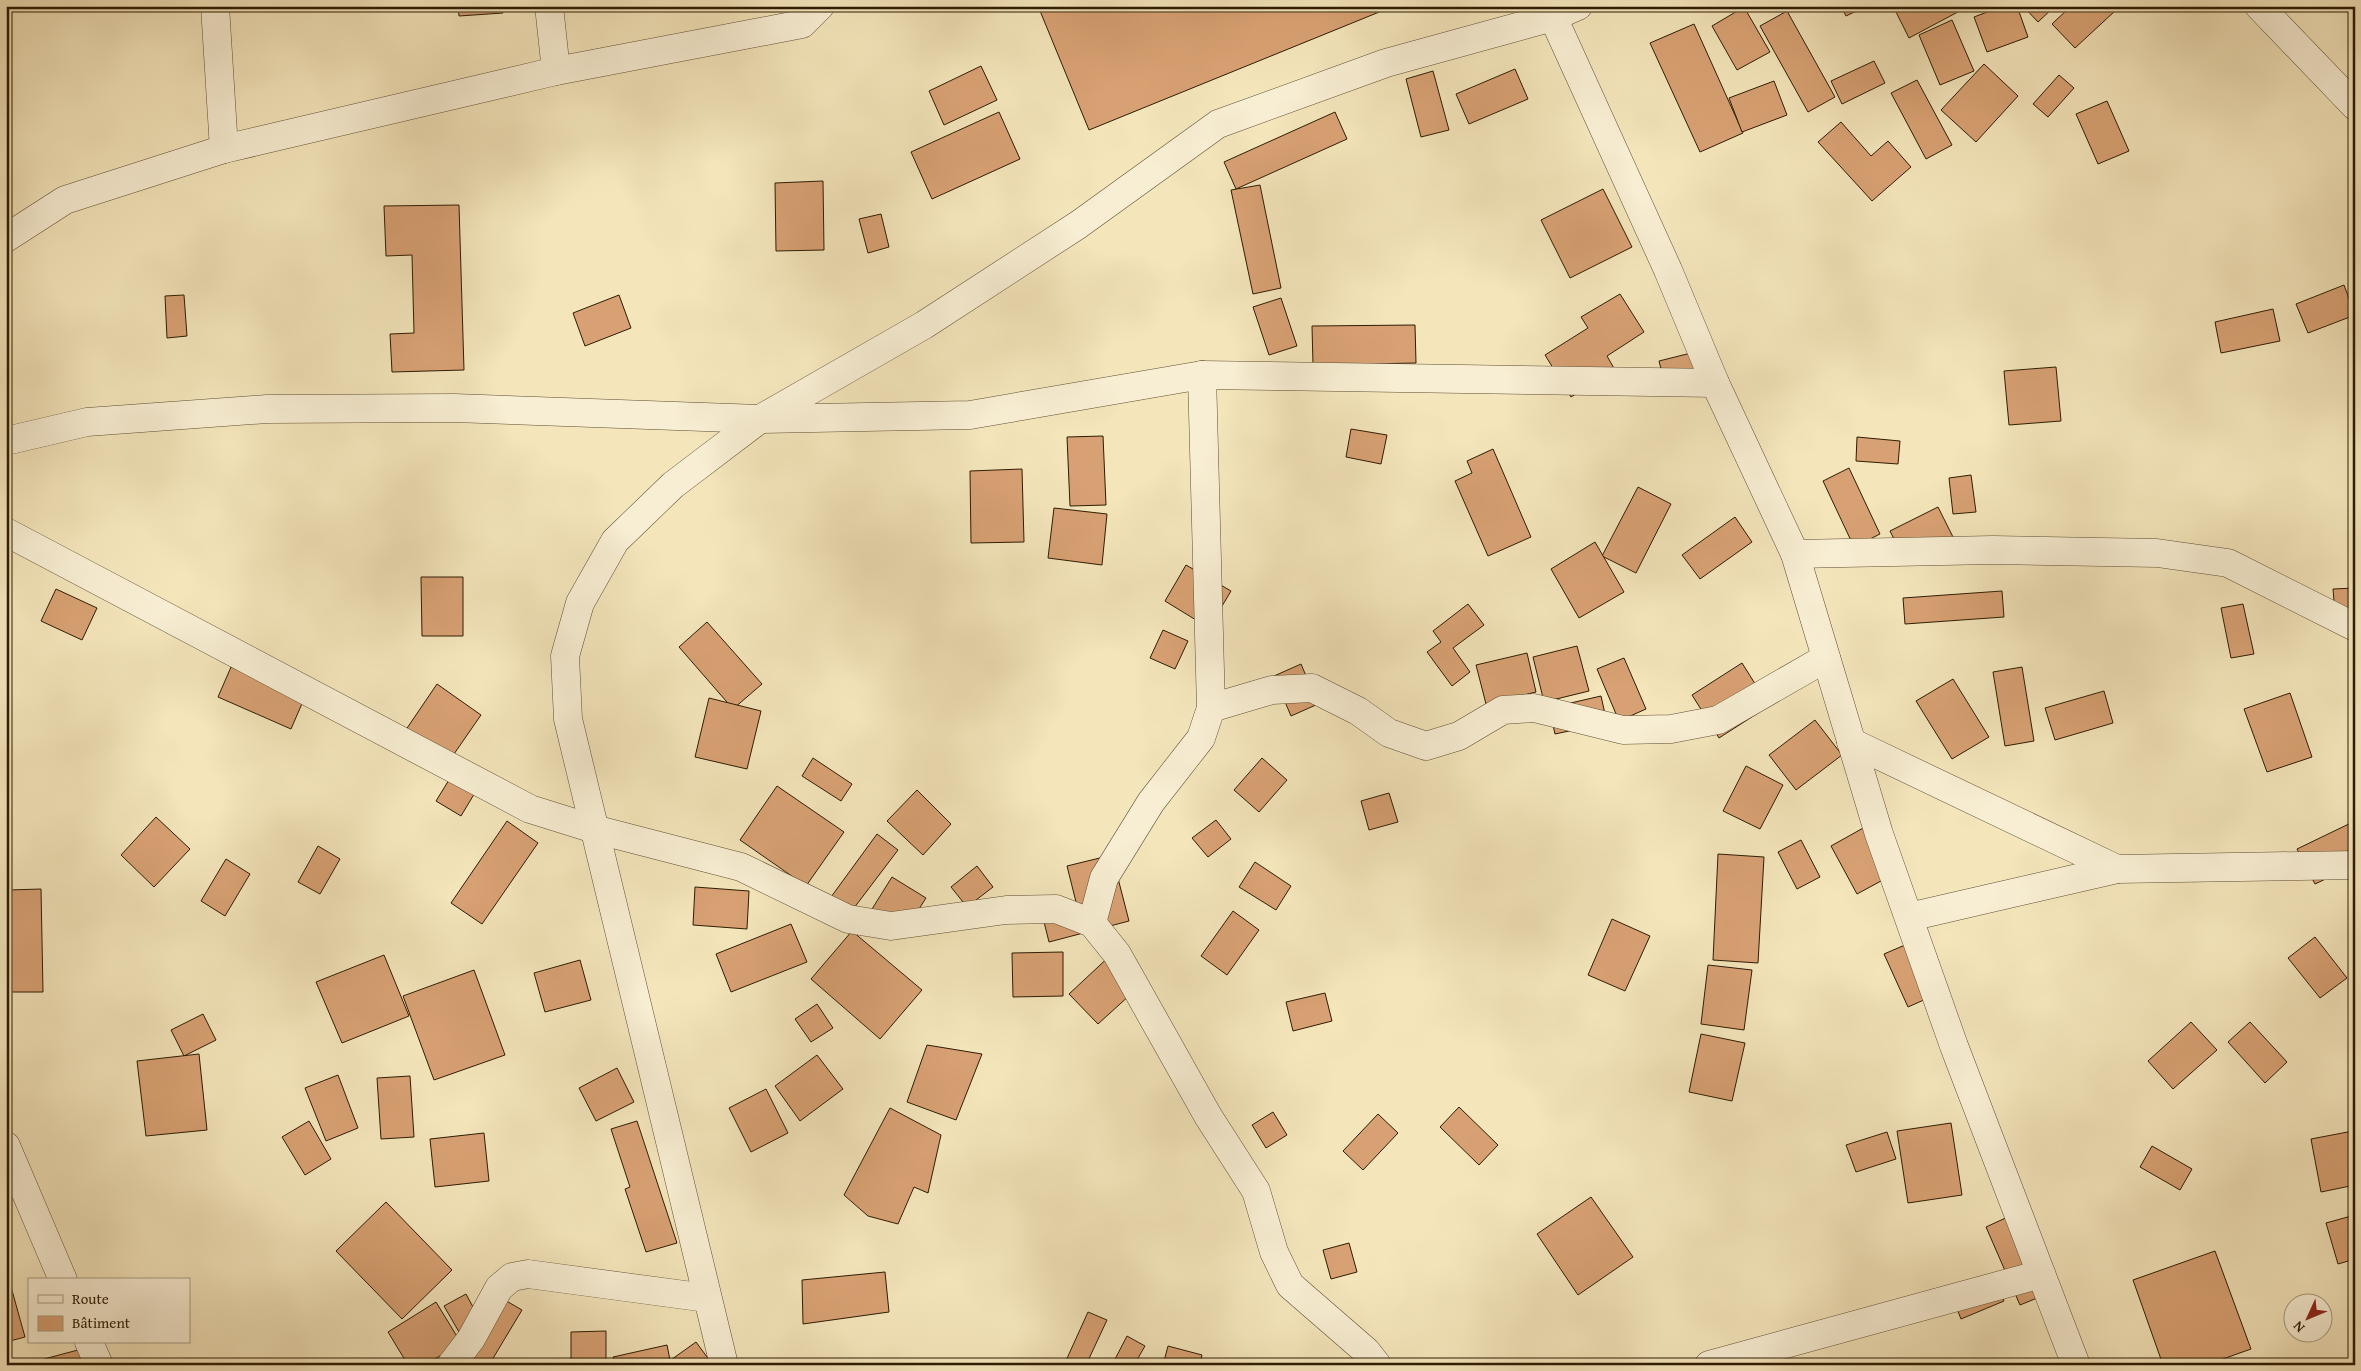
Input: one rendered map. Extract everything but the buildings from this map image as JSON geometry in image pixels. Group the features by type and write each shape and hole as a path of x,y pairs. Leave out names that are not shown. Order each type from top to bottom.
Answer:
{"street":[{"path":"214,6 224,149"},
{"path":"549,6 556,71"},
{"path":"6,238 65,200 224,149 556,71 802,24 820,6"},
{"path":"724,1365 568,719 565,656 580,604 615,541 673,485 760,419 924,325 1078,224 1218,124 1386,63 1551,12 1578,6"},
{"path":"2259,6 2355,106"},
{"path":"1551,12 1668,270 1715,383 1795,554 1879,834 1954,1046 2076,1365"},
{"path":"6,441 87,422 267,409 454,408 760,419 970,415 1202,374 1715,383"},
{"path":"1092,923 1104,878 1152,802 1201,738 1211,708 1202,374"},
{"path":"6,532 530,809 594,829 741,867 848,919 891,926 1006,910 1056,910 1092,923 1117,954 1208,1116 1256,1191 1274,1252 1290,1285 1366,1351 1377,1365"},
{"path":"1795,554 1993,550 2157,553 2228,563 2355,627"},
{"path":"1211,708 1272,690 1312,688 1358,711 1389,733 1426,746 1459,736 1503,710 1534,708 1623,730 1671,730 1718,720 1826,658"},
{"path":"1852,742 2117,869"},
{"path":"1909,917 2117,869 2355,865"},
{"path":"6,1146 62,1278"},
{"path":"451,1365 471,1339 499,1288 512,1277 528,1274 708,1298"},
{"path":"1709,1365 2041,1274"},
{"path":"90,1344 99,1365"}]}
